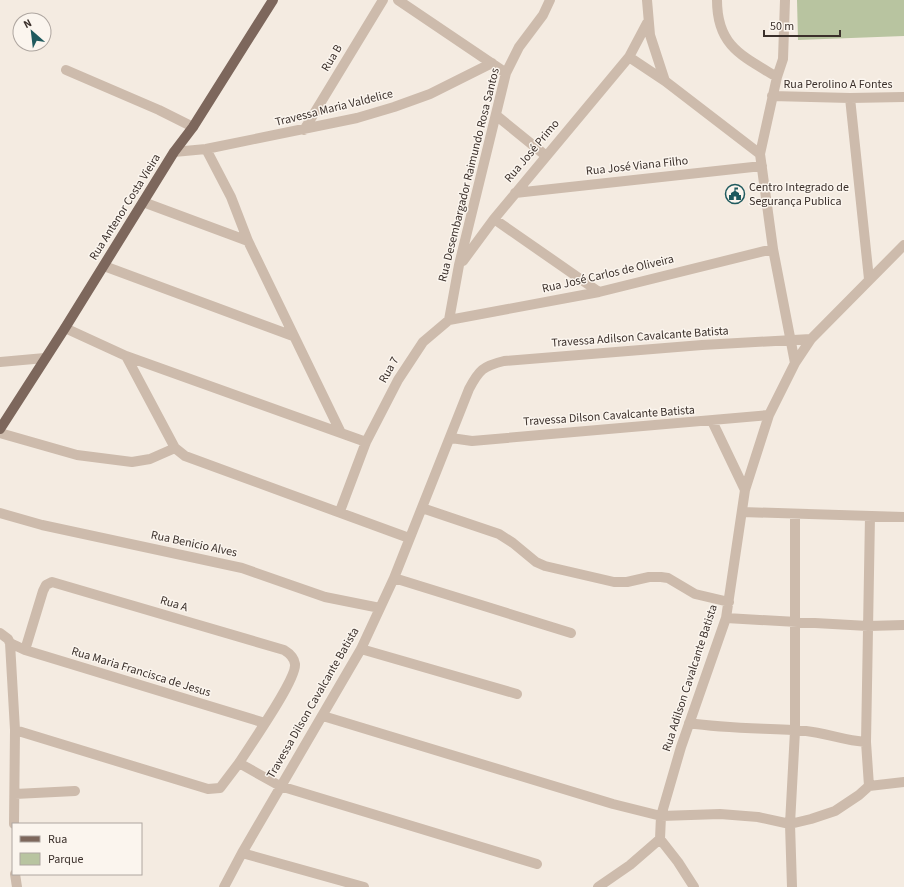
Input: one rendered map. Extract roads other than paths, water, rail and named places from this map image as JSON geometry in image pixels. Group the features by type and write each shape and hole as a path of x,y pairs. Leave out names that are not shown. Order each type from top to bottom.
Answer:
{"main road":[{"name":"Rua Antenor Costa Vieira","path":"0,429 104,266 142,202 174,152 193,127 273,0"}],"street":[{"name":"Rua B","path":"304,130 383,0"},
{"path":"398,0 506,73"},
{"name":"Rua Desembargador Raimundo Rosa Santos","path":"449,320 459,265 497,116 506,73 519,47 543,15 550,0"},
{"path":"647,0 647,23 654,52 665,81"},
{"path":"717,0 719,23 729,44 741,56 777,77"},
{"path":"785,0 783,59 772,96 760,154 773,249 795,363"},
{"name":"Rua José Primo","path":"459,265 494,218 629,57 647,23"},
{"path":"629,57 665,81 760,154"},
{"name":"Travessa Maria Valdelice","path":"174,152 206,149 304,130 394,107 430,94 492,63"},
{"path":"66,70 159,110 193,127"},
{"name":"Rua Perolino A Fontes","path":"772,96 850,98 904,97"},
{"path":"850,98 869,279"},
{"path":"497,116 546,155"},
{"path":"206,149 231,197 248,241 341,433"},
{"name":"Rua José Viana Filho","path":"515,193 762,166"},
{"path":"142,202 248,241"},
{"path":"494,218 599,292"},
{"name":"Rua Adilson Cavalcante Batista","path":"660,840 661,816 689,723 726,618 745,490 769,415 795,363 811,339 904,245"},
{"name":"Rua José Carlos de Oliveira","path":"449,320 599,292 773,249"},
{"path":"104,266 293,336"},
{"name":"Rua 7","path":"340,511 366,442 410,359 423,342 449,320"},
{"path":"65,328 126,356 366,442"},
{"name":"Travessa Adilson Cavalcante Batista","path":"476,375 489,365 504,361 702,345 811,339"},
{"path":"126,356 175,448 199,462 340,511 409,538"},
{"path":"0,362 45,358"},
{"name":"Travessa Dilson Cavalcante Batista","path":"224,887 280,786 361,649 394,578 451,438 469,389 476,375"},
{"name":"Travessa Dilson Cavalcante Batista","path":"451,438 472,441 610,428 712,422 769,415"},
{"path":"712,422 745,490"},
{"path":"0,433 76,455 132,462 150,459 175,448"},
{"path":"422,508 499,534 513,543 536,562 545,566 614,582 627,582 656,576 668,578 695,594 729,602"},
{"path":"742,512 904,517"},
{"name":"Rua Benicio Alves","path":"0,514 242,568 325,597 380,608"},
{"path":"792,887 790,824 795,731 795,514"},
{"path":"869,786 866,742 870,516"},
{"path":"394,578 572,633"},
{"name":"Rua A","path":"25,650 43,591 46,585 52,582 57,582 277,646 289,653 295,664 289,681 265,723"},
{"path":"726,618 868,626 904,625"},
{"name":"Rua Maria Francisca de Jesus","path":"0,633 8,639 10,643 25,650 265,723"},
{"path":"10,643 15,730 14,823"},
{"path":"361,649 517,694"},
{"path":"322,716 614,804 661,816 720,814 758,817 790,824 835,811 859,795 869,786 904,782"},
{"path":"15,730 208,789 220,788 265,723"},
{"path":"689,723 711,726 795,731 866,742"},
{"path":"238,763 280,786 537,864"},
{"path":"15,794 75,792"},
{"path":"598,887 630,865 660,840 678,862 694,887"},
{"path":"242,853 364,887"},
{"path":"15,875 17,887"}],"place":[{"name":"Centro Integrado de Segurança Publica","path":"735,194"}]}
